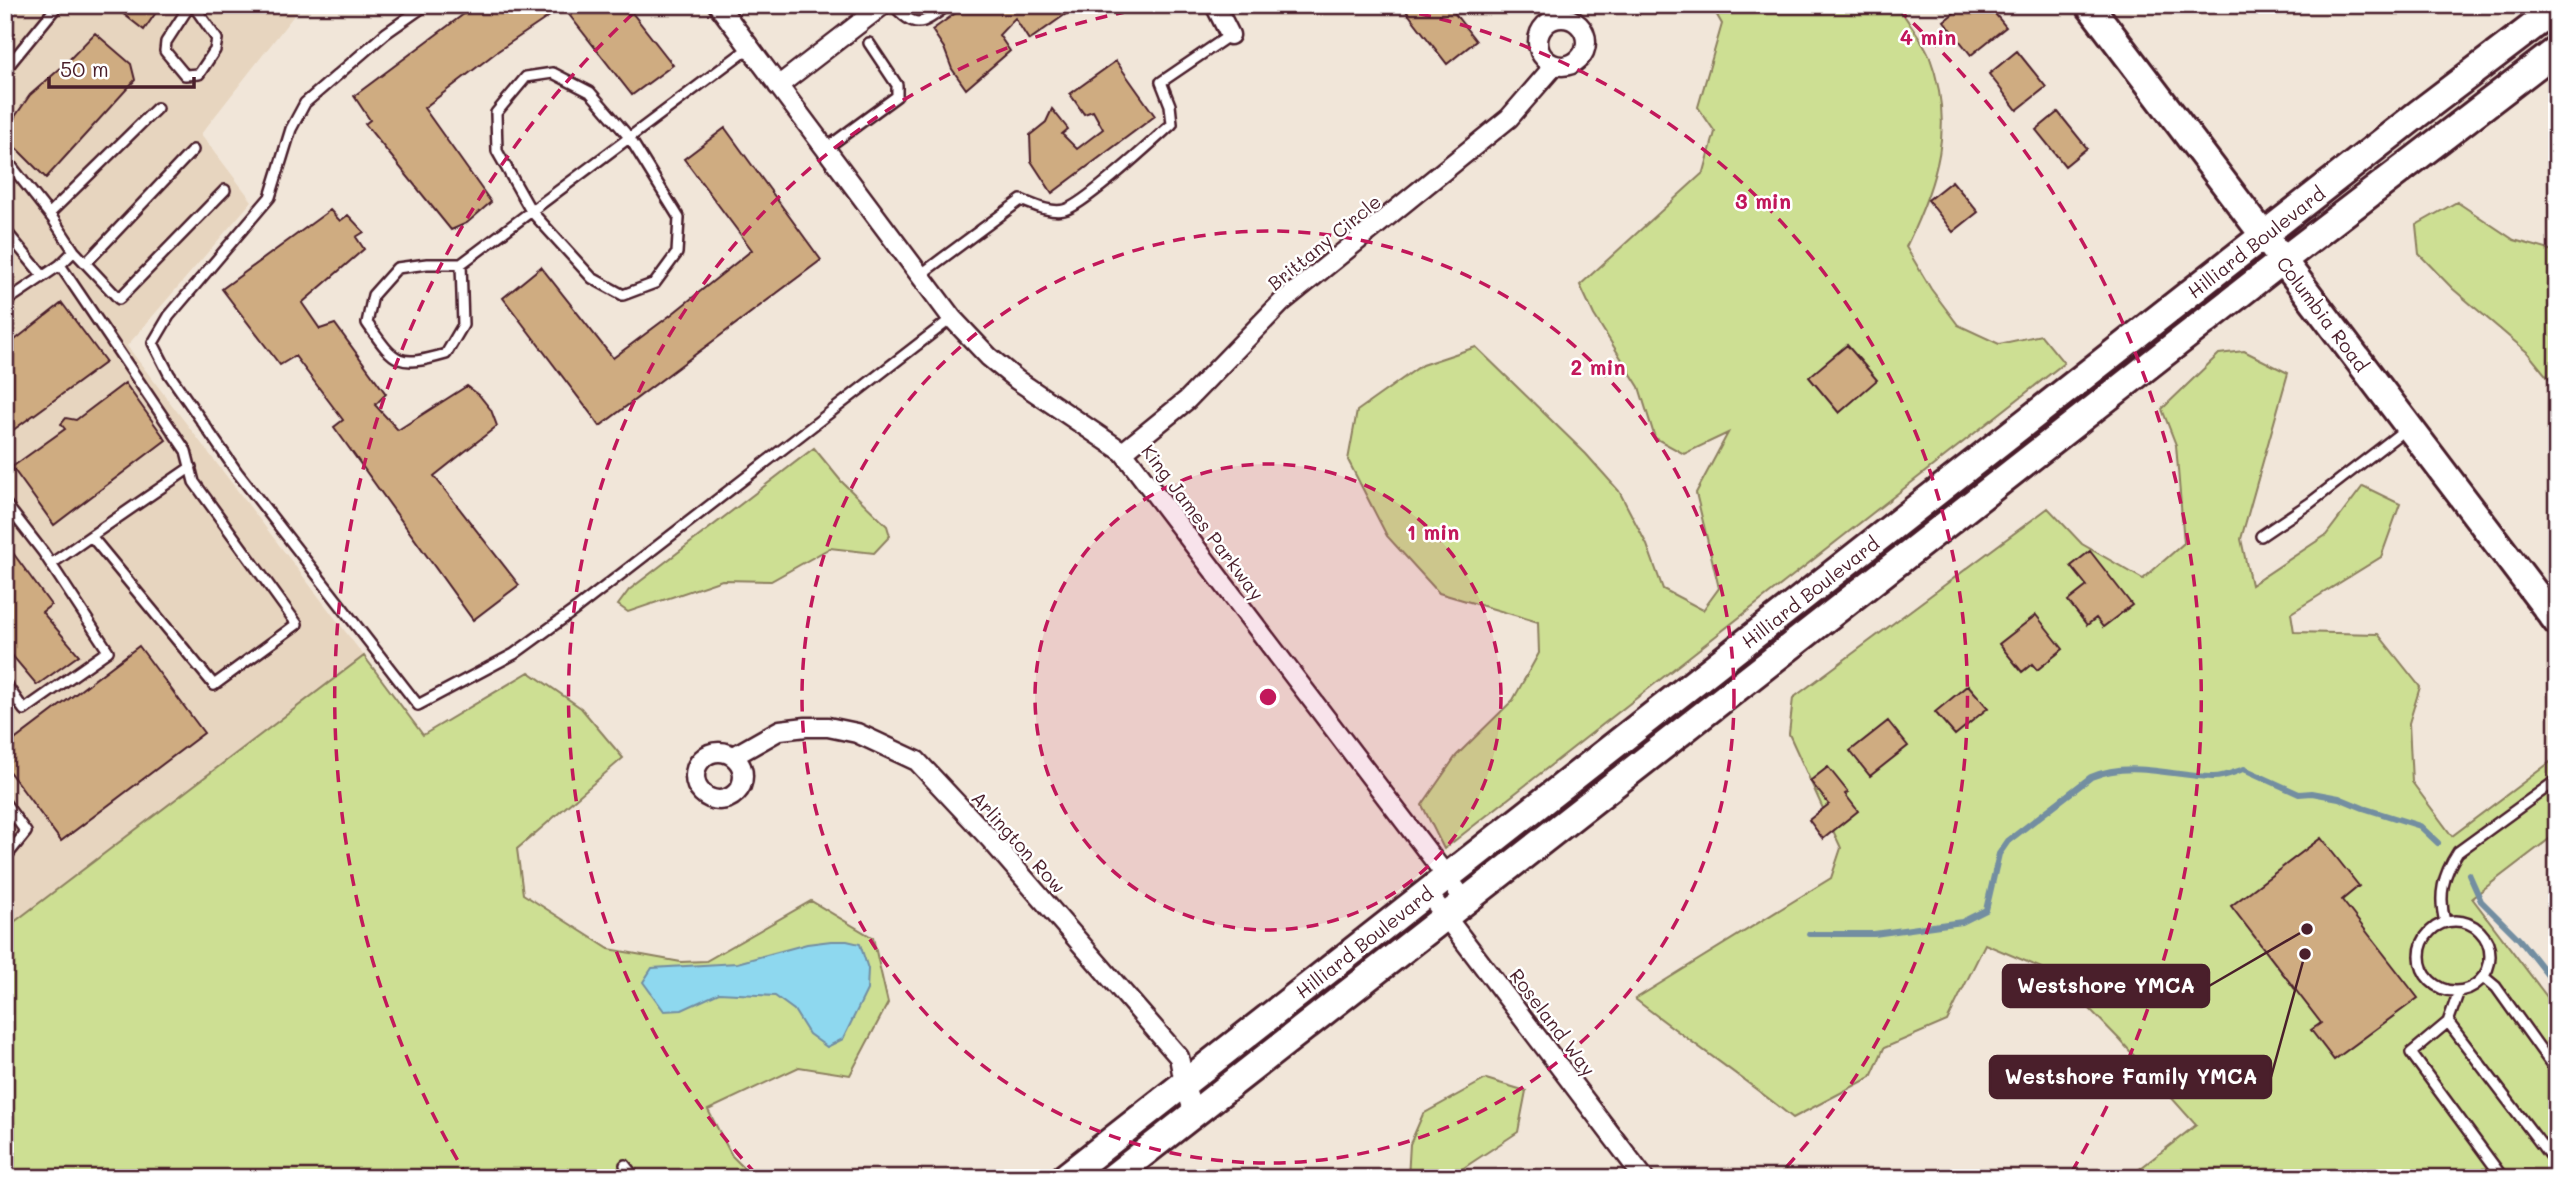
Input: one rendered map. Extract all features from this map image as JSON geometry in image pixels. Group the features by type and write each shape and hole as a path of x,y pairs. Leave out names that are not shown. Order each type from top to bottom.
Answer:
{"main road":[{"name":"Columbia Road","path":"2089,5 2557,622"},
{"name":"Hilliard Boulevard","path":"1064,1178 2419,113 2557,8"},
{"name":"Hilliard Boulevard","path":"1112,1178 2282,261 2557,50"}],"street":[{"name":"King James Parkway","path":"718,5 952,318 989,357 1017,380 1123,452 1457,909"},
{"path":"778,86 883,5"},
{"path":"1215,5 1230,34"},
{"name":"Brittany Circle","path":"1123,452 1187,400 1282,302 1509,118 1554,65"},
{"name":"Arlington Row","path":"734,756 780,730 817,727 857,733 917,761 990,839 1179,1058 1194,1113"},
{"name":"Roseland Way","path":"1437,885 1457,909 1644,1178"}],"lane":[{"path":"5,70 58,5"},
{"path":"192,5 217,39 215,50 199,74 185,75 165,51 166,42 192,5"},
{"path":"426,5 386,33 305,103 291,129 270,197 169,316 153,343 169,374 237,472 418,705 524,647 952,318"},
{"path":"893,5 908,21 917,24 948,5"},
{"path":"920,275 1021,200 1054,211 1067,210 1112,177 1172,124 1170,105 1161,82 1230,34"},
{"path":"825,149 897,96 897,85 869,43"},
{"path":"461,264 463,325 446,354 414,363 390,355 367,323 373,295 397,268 427,264 461,264 750,47"},
{"path":"553,73 590,92 629,137 679,218 677,253 655,283 623,295 593,278 531,211 497,151 496,113 526,77 553,73"},
{"path":"49,215 157,108"},
{"path":"86,263 193,150"},
{"path":"5,158 74,251 119,299 225,190"},
{"path":"5,230 43,276"},
{"path":"5,302 60,265 74,251"},
{"path":"60,265 186,451 194,482 297,624 214,685 91,537"},
{"path":"2262,536 2409,427"},
{"path":"51,565 191,467"},
{"path":"5,502 108,650 24,710 5,683"},
{"path":"2445,922 2441,906 2442,886 2447,868 2458,852 2557,780"},
{"path":"5,803 26,832 5,858"},
{"path":"2445,922 2469,923 2479,930 2490,950 2490,962 2484,977 2469,989 2445,990 2435,986 2426,978 2421,968 2421,945 2426,934 2445,922"},
{"path":"2484,977 2496,987 2557,1072"},
{"path":"2459,991 2448,1022 2411,1053 2503,1178"},
{"path":"2448,1022 2557,1166"},
{"path":"625,1165 635,1178"}],"shaded area":[{"path":"6,5 302,5 201,134 252,201 127,346 364,656 5,929"}],"green space":[{"path":"1711,5 1897,5 1929,55 1937,81 1942,130 1934,176 1906,247 1931,289 1958,325 1999,344 2041,335 2064,363 1444,849 1422,805 1456,756 1513,700 1539,653 1538,622 1439,593 1387,536 1348,460 1357,411 1422,365 1476,347 1586,454 1619,491 1647,545 1663,589 1703,610 1719,588 1696,493 1728,433 1684,454 1655,438 1639,387 1594,315 1580,285 1704,172 1715,132 1698,107 1722,24"},
{"path":"2457,202 2514,240 2557,252 2557,389 2527,352 2453,289 2419,254 2416,225"},
{"path":"2244,351 2288,373 2241,539 2251,585 2326,535 2363,486 2400,504 2381,557 2291,613 2294,632 2378,634 2420,687 2409,723 2412,782 2452,836 2557,757 2557,833 2472,898 2557,1010 2557,1178 2128,1178 2196,1125 2056,974 1985,944 1947,1021 1884,1048 1871,1077 1793,1118 1635,999 1831,878 1841,848 1789,734 1793,698 2048,508 2082,544 2143,579 2184,543 2176,445 2162,409 2219,354"},
{"path":"2118,363 2126,372 1863,576 1857,572 1857,567"},
{"path":"814,448 841,481 887,526 890,536 874,553 830,548 771,581 722,580 628,612 618,605 629,590"},
{"path":"1834,588 1838,592 1482,874 1479,872 1477,868"},
{"path":"364,656 423,735 529,672 581,708 623,758 517,849 523,894 609,949 681,962 706,961 811,901 873,938 888,1003 850,1075 799,1067 708,1110 732,1156 754,1178 19,1178 5,1157 5,929"},
{"path":"1412,919 1419,924 1212,1083 1209,1079"},
{"path":"1486,1079 1526,1091 1518,1132 1459,1171 1463,1178 1408,1178 1410,1144 1423,1114"},
{"path":"1161,1117 1165,1121 1162,1128 1098,1178 1079,1178"}],"water":[{"path":"831,941 860,944 868,969 867,990 843,1039 827,1047 809,1034 794,1010 775,996 719,993 682,1010 664,1011 643,982 652,968 737,963 807,944"}],"building":[{"path":"112,5 161,5 144,30"},
{"path":"476,5 626,5 673,65 632,95 563,7 498,51 424,108 491,202 467,223 451,230 365,124 370,120 354,96"},
{"path":"967,5 1076,7 1029,40 1015,18 999,35 1010,51 966,89 952,69 944,48 932,30"},
{"path":"1414,5 1448,5 1476,41 1447,64 1406,11"},
{"path":"1964,5 1988,5 2006,27 1971,55 1944,21"},
{"path":"95,33 131,64 135,80 46,178 5,137 5,131 30,95"},
{"path":"2017,51 2046,87 2017,110 1989,74"},
{"path":"1116,61 1155,116 1052,193 1031,161 1030,135 1046,122 1052,109 1068,129 1062,134 1077,149 1103,129 1093,111 1084,114 1070,94"},
{"path":"2058,112 2087,148 2065,166 2036,130"},
{"path":"725,128 821,260 600,426 503,298 541,267 613,358 672,314 752,250 684,159"},
{"path":"1952,181 1978,212 1953,232 1928,200"},
{"path":"330,210 340,221 348,215 364,232 356,237 364,249 302,303 320,329 335,324 386,394 375,405 398,430 467,386 479,395 491,410 497,426 434,476 519,585 473,620 334,427 343,420 295,356 280,365 222,289"},
{"path":"62,303 106,362 5,436 5,335 7,334 11,343"},
{"path":"1847,345 1877,380 1839,413 1809,377"},
{"path":"125,383 166,440 54,525 12,467 65,429 61,424 66,418 76,420"},
{"path":"5,542 51,605 42,612 79,655 37,685 5,647"},
{"path":"2090,551 2132,605 2103,627 2096,618 2087,625 2068,601 2087,586 2071,566"},
{"path":"2036,615 2063,649 2037,670 2032,664 2022,672 1999,644"},
{"path":"139,646 204,733 61,841 5,766 5,731 13,741"},
{"path":"1968,685 1988,708 1955,735 1935,712"},
{"path":"1888,721 1908,746 1870,776 1850,751"},
{"path":"1828,767 1848,792 1845,794 1858,811 1823,839 1809,820 1829,804 1810,781"},
{"path":"2321,838 2359,886 2342,900 2418,998 2334,1060 2311,1030 2321,1023 2231,906"}],"waterway":[{"path":"1809,934 1874,934 1962,922 1986,910 1999,854 2008,841 2091,777 2106,772 2136,769 2216,777 2244,769 2299,794 2312,793 2339,798 2420,826 2438,843"},
{"path":"2469,874 2481,901 2519,939 2557,987"}],"place":[{"name":"Westshore YMCA","path":"2307,929"},
{"name":"Westshore Family YMCA","path":"2305,954"}]}
